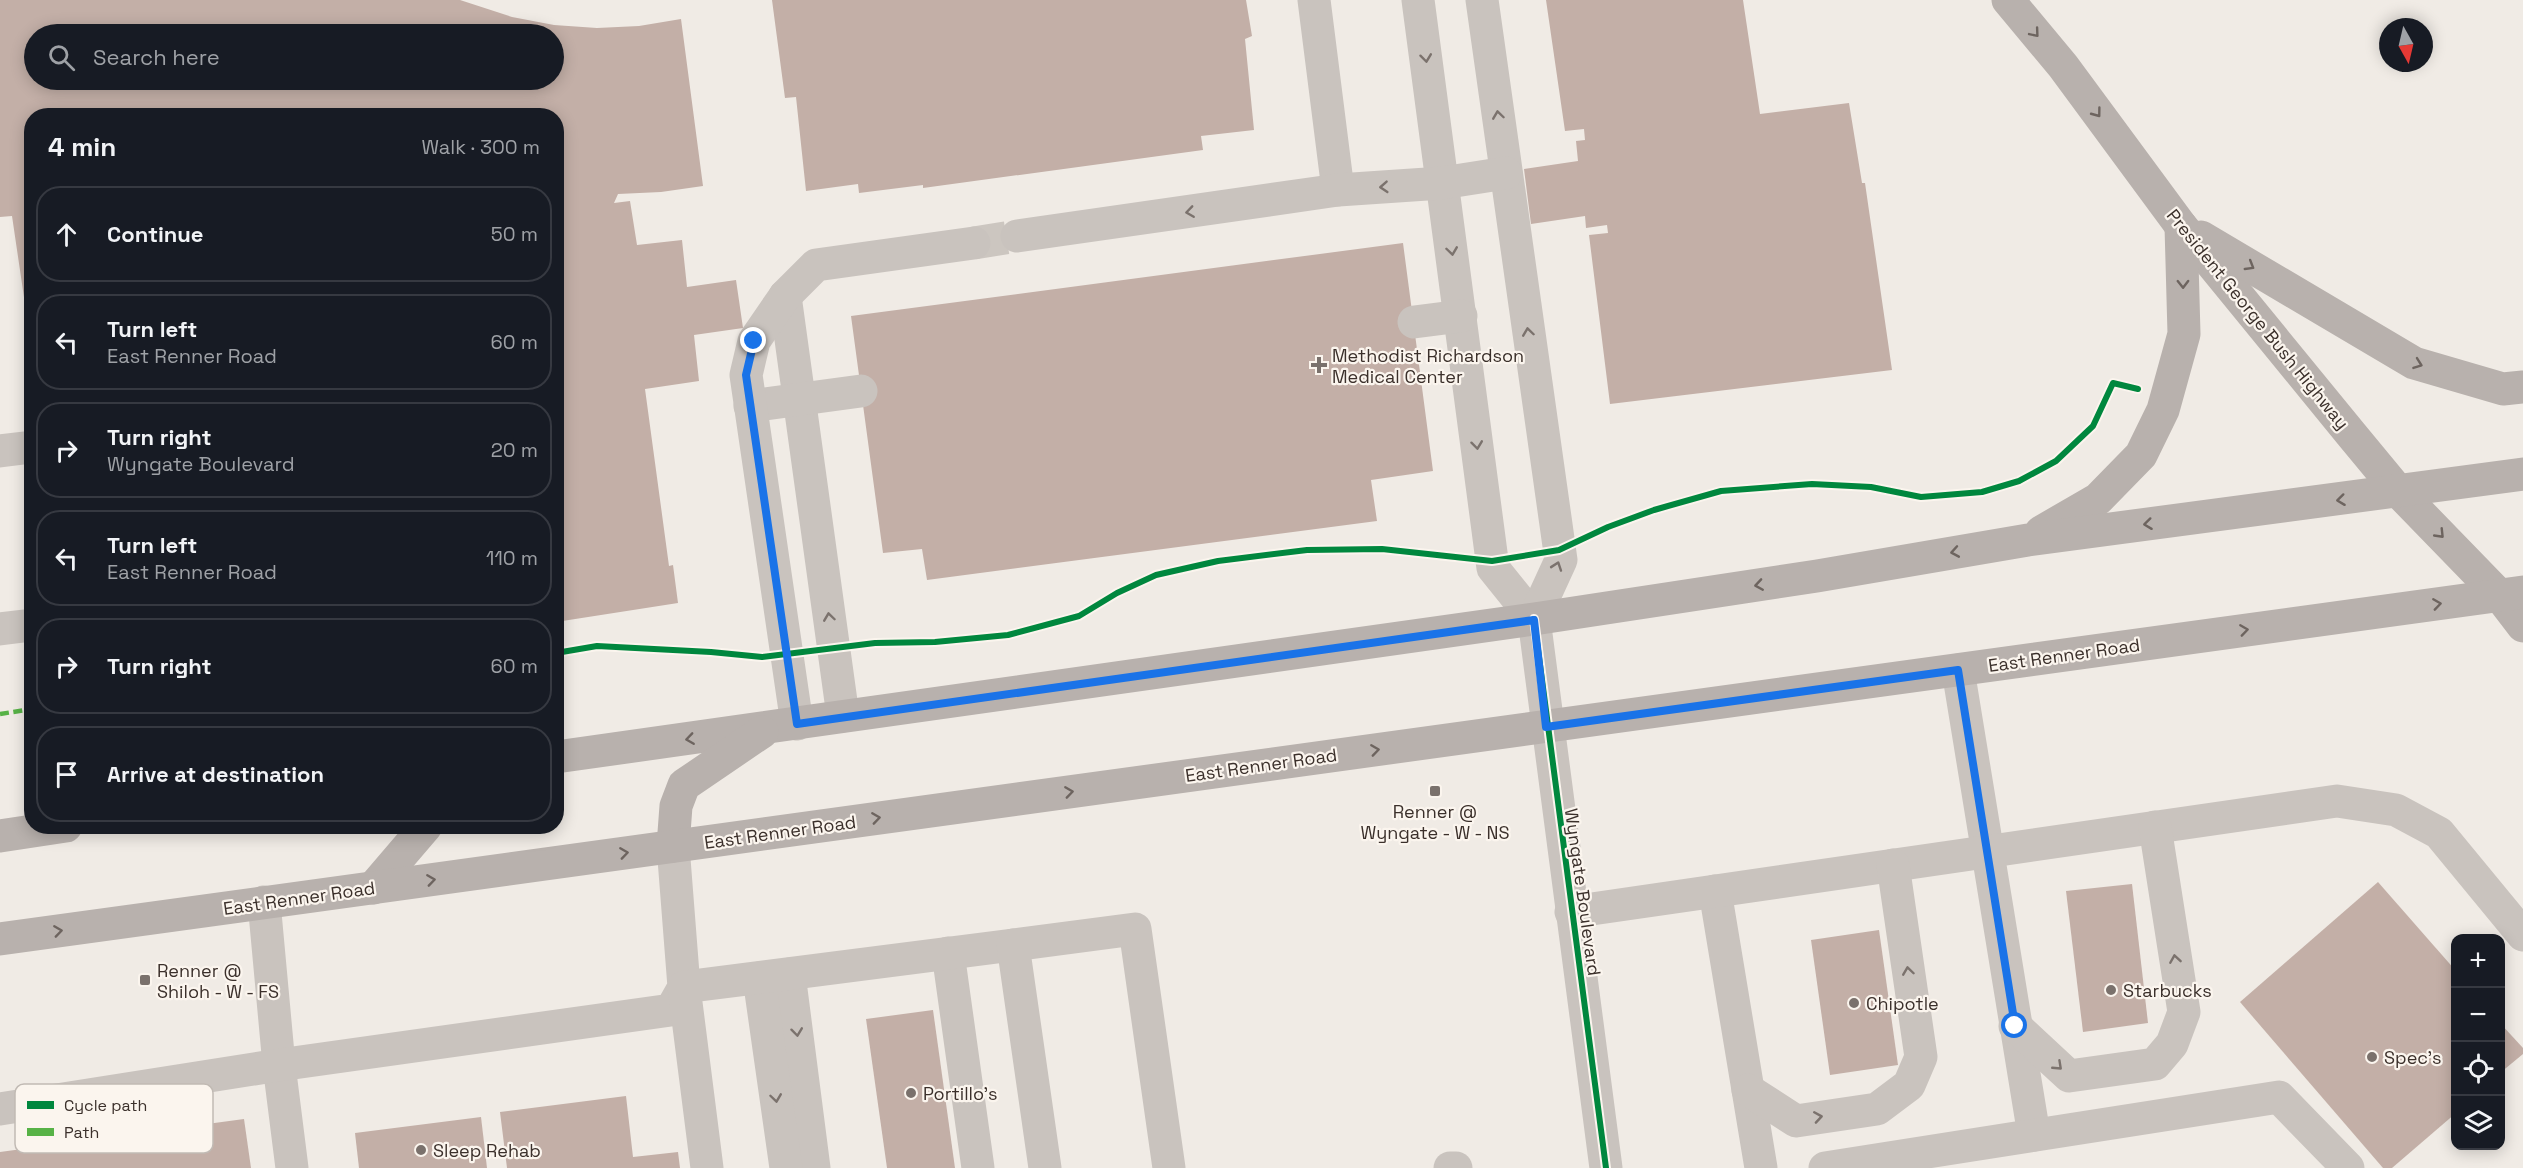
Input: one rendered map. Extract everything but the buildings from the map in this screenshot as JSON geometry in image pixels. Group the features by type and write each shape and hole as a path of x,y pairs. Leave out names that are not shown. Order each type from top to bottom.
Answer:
{"main road":[{"name":"President George Bush Highway","path":"2008,0 2062,66 2181,226 2399,492 2511,594 2523,626"},
{"path":"2181,226 2414,363 2503,389 2523,387"},
{"path":"2028,540 2098,499 2141,454 2159,419 2184,334 2181,226"},
{"path":"564,757 1534,620 1817,576 2028,540 2523,474"},
{"name":"East Renner Road","path":"0,939 2511,594"},
{"path":"673,846 676,806 684,784 783,726"},
{"path":"0,836 24,832"},
{"path":"373,888 419,834"}],"street":[{"path":"1314,0 1338,190"},
{"path":"1418,0 1493,568 1534,620 1561,560 1482,0"},
{"path":"1017,236 1338,190 1442,183 1506,173"},
{"path":"783,726 746,375 754,341 785,296 816,265 974,243"},
{"path":"785,296 843,717"},
{"path":"1414,322 1461,316"},
{"path":"750,406 861,392"},
{"path":"0,451 24,448"},
{"name":"Wyngate Boulevard","path":"1534,620 1546,727 1606,1168"},
{"path":"0,629 24,626"},
{"path":"1958,670 2034,1135"},
{"path":"1571,912 2337,801 2396,810 2439,833 2523,935"},
{"path":"2015,1026 2069,1076 2155,1064 2172,1044 2184,1012 2155,827"},
{"path":"673,846 684,987 707,1168"},
{"path":"1748,1090 1796,1121 1876,1109 1909,1085 1921,1057 1893,865"},
{"path":"1715,891 1761,1168"},
{"path":"264,902 279,1065 292,1168"},
{"path":"684,987 1135,929 1169,1168"},
{"path":"1013,945 1045,1168"},
{"path":"940,954 962,1168"},
{"path":"940,954 978,1168"},
{"path":"774,976 786,1168"},
{"path":"774,976 814,1168"},
{"path":"159,1084 671,1010 684,987"},
{"path":"1825,1168 2279,1097 2348,1168"},
{"path":"0,1109 15,1107"},
{"path":"1450,1168 1456,1168"}],"tunnel":[{"path":"974,243 1017,236"}],"marked path":[{"path":"0,714 24,710"}],"cycle path":[{"path":"564,652 597,646 762,657 875,643 935,642 1008,635 1079,616 1117,593 1156,575 1218,561 1307,550 1382,549 1492,561 1559,550 1608,527 1654,510 1721,491 1812,484 1871,487 1921,497 1982,492 2019,481 2056,461 2093,426 2113,383 2138,389"},
{"path":"1534,619 1606,1168"}],"place":[{"name":"Methodist Richardson Medical Center","path":"1319,365"},
{"name":"Renner @ Wyngate - W - NS","path":"1435,791"},
{"name":"Renner @ Shiloh - W - FS","path":"145,980"},
{"name":"Starbucks","path":"2111,990"},
{"name":"Chipotle","path":"1854,1003"},
{"name":"Spec's","path":"2372,1057"},
{"name":"Portillo's","path":"911,1093"},
{"name":"Sleep Rehab","path":"421,1150"}],"route":[{"path":"754,341 746,375 797,724 1534,620 1546,727 1958,670 2015,1026"}]}
